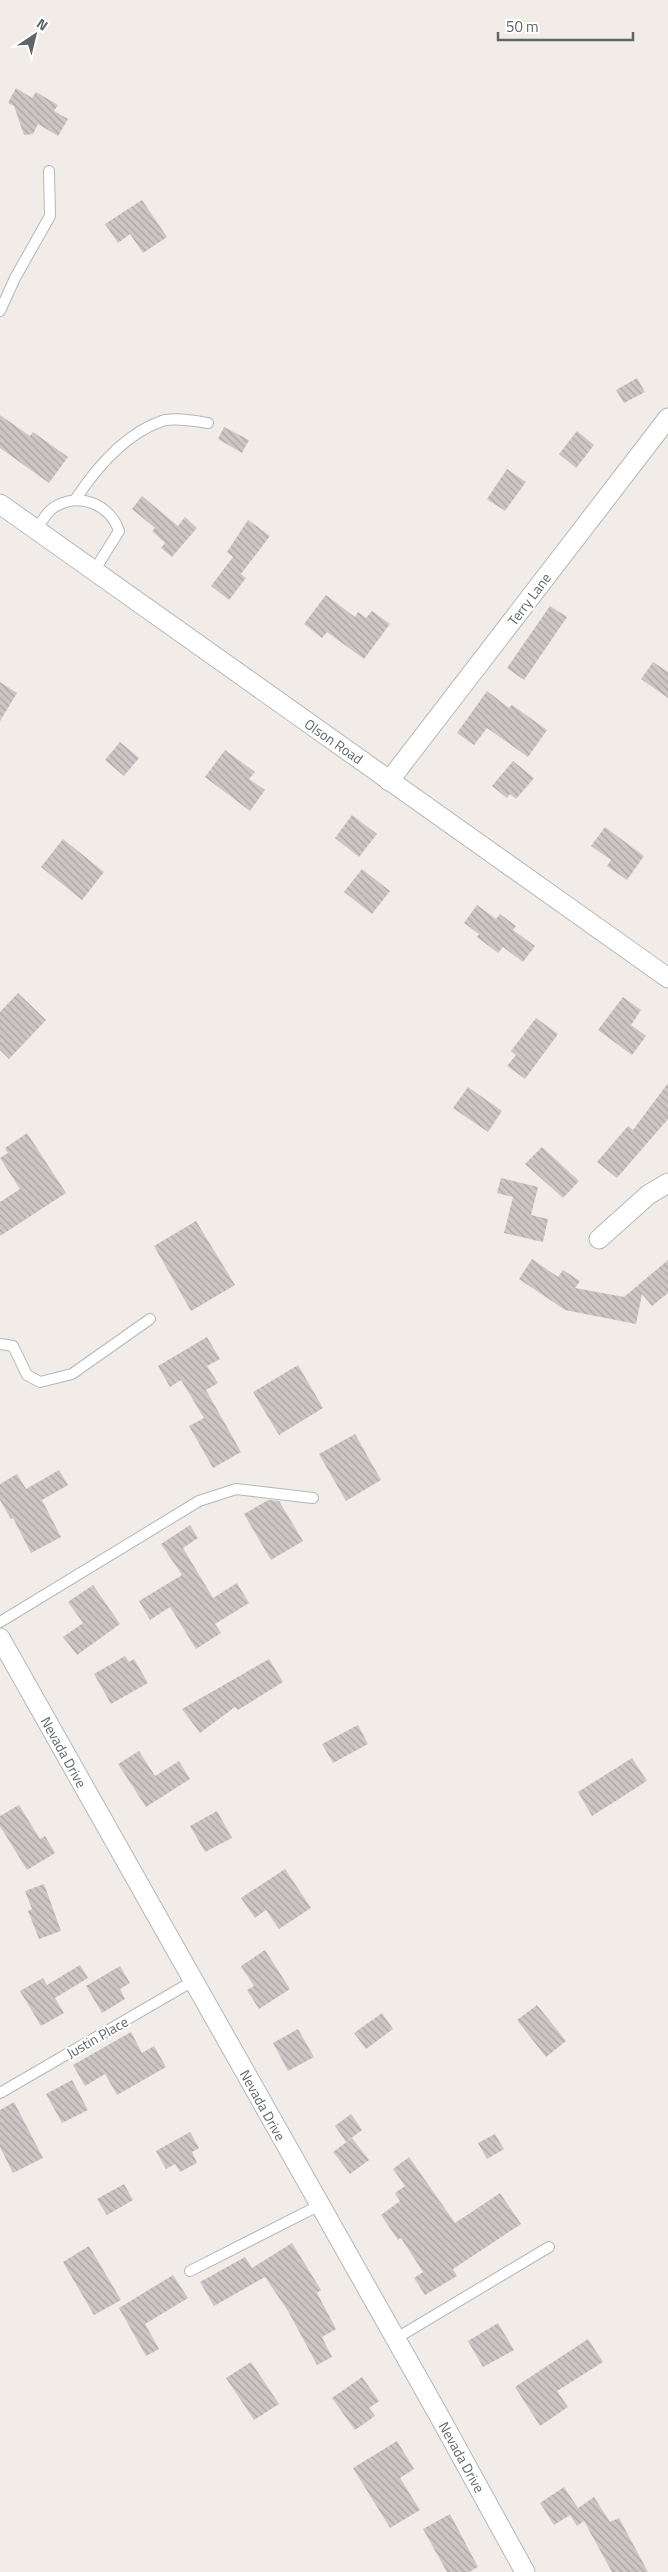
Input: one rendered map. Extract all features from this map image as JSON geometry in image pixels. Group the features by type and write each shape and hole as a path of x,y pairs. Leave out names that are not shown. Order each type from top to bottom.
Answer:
{"street":[{"name":"Terry Lane","path":"390,781 668,418"},
{"name":"Olson Road","path":"0,504 668,978"},
{"path":"599,1238 648,1195 668,1184"},
{"name":"Nevada Drive","path":"0,1638 396,2339 525,2572"}],"lane":[{"path":"0,311 15,278 50,216 49,171"},
{"path":"75,500 90,478 122,444 163,420 208,423"},
{"path":"36,529 52,508 68,500 84,499 108,512 116,521 120,531 94,570"},
{"path":"0,1344 13,1346 27,1375 40,1382 72,1374 150,1319"},
{"path":"0,1622 199,1501 236,1489 313,1498"},
{"name":"Justin Place","path":"0,2093 193,1981"},
{"path":"190,2271 320,2205"},
{"path":"396,2339 549,2247"}],"building":[{"path":"16,88 32,98 36,92 58,105 54,111 68,119 58,136 38,124 33,134 24,135 14,106 8,103"},
{"path":"142,200 167,237 143,253 130,234 118,243 105,224"},
{"path":"637,378 645,392 624,403 616,390"},
{"path":"0,415 30,436 33,432 68,457 49,483 0,448"},
{"path":"224,427 249,440 242,453 218,439"},
{"path":"577,431 594,445 576,468 559,454"},
{"path":"507,469 526,482 505,511 487,499"},
{"path":"142,496 178,526 185,517 197,528 172,557 161,548 165,543 152,531 155,528 132,509"},
{"path":"248,520 270,536 241,574 246,578 229,600 211,586 233,557 227,552"},
{"path":"326,595 355,617 358,612 366,618 372,611 390,624 364,659 327,632 322,638 304,624"},
{"path":"550,606 567,617 524,680 507,668"},
{"path":"653,662 668,672 668,698 641,679"},
{"path":"0,682 17,693 0,721"},
{"path":"487,691 509,708 512,705 547,730 528,757 487,728 474,745 457,733"},
{"path":"120,742 139,758 124,776 105,760"},
{"path":"225,750 255,772 249,779 265,790 250,811 205,777"},
{"path":"513,761 534,778 516,799 510,794 507,798 492,786"},
{"path":"352,815 377,834 359,857 335,838"},
{"path":"605,827 644,856 627,880 607,866 611,860 591,846"},
{"path":"63,839 104,872 82,900 41,867"},
{"path":"362,869 390,891 372,914 344,892"},
{"path":"477,905 496,919 500,914 516,926 513,930 535,946 523,962 503,947 498,953 477,937 479,934 464,923"},
{"path":"18,993 46,1020 9,1059 0,1050 0,1012"},
{"path":"623,997 641,1010 631,1025 646,1036 632,1055 598,1030"},
{"path":"536,1018 558,1034 525,1079 507,1066 516,1055 511,1051"},
{"path":"668,1083 668,1119 617,1178 597,1162 628,1126 633,1130"},
{"path":"468,1087 502,1111 488,1132 453,1108"},
{"path":"27,1133 66,1193 0,1236 0,1202 20,1189 0,1158 8,1153 5,1148"},
{"path":"542,1147 579,1181 563,1198 525,1164"},
{"path":"501,1178 538,1187 531,1215 548,1219 543,1242 504,1233 513,1197 497,1193"},
{"path":"196,1221 235,1285 191,1311 154,1246"},
{"path":"532,1259 558,1277 563,1270 580,1281 575,1288 624,1297 668,1260 668,1293 652,1306 642,1294 636,1324 565,1310 519,1279"},
{"path":"207,1337 220,1359 207,1366 218,1383 206,1390 241,1452 213,1468 189,1426 204,1418 181,1380 170,1387 158,1366"},
{"path":"298,1365 323,1408 279,1435 253,1392"},
{"path":"355,1434 381,1480 346,1501 319,1454"},
{"path":"59,1470 68,1485 42,1500 61,1537 31,1553 13,1518 11,1519 0,1500 0,1484 17,1474 26,1489"},
{"path":"268,1500 279,1501 303,1541 271,1560 244,1514"},
{"path":"190,1525 198,1538 183,1548 213,1598 237,1583 249,1603 215,1624 221,1633 196,1649 170,1607 150,1620 139,1601 182,1575 161,1544"},
{"path":"93,1585 120,1624 77,1655 63,1637 83,1623 68,1602"},
{"path":"125,1656 129,1662 134,1659 148,1683 111,1704 94,1674"},
{"path":"269,1659 283,1682 238,1710 235,1707 200,1733 182,1709"},
{"path":"358,1725 368,1744 333,1763 322,1744"},
{"path":"139,1751 155,1776 179,1761 190,1779 146,1807 118,1764"},
{"path":"632,1758 647,1781 592,1816 578,1792"},
{"path":"19,1805 40,1839 45,1836 55,1853 27,1870 0,1826 0,1816"},
{"path":"217,1811 232,1838 205,1852 190,1826"},
{"path":"285,1869 311,1908 279,1929 266,1910 255,1918 241,1898"},
{"path":"44,1884 61,1931 39,1939 28,1911 32,1909 25,1891"},
{"path":"265,1950 290,1989 259,2009 247,1990 254,1986 241,1966"},
{"path":"80,1965 88,1978 55,1998 64,2013 41,2026 20,1991 43,1978 47,1985"},
{"path":"120,1966 130,1983 120,1989 125,1999 102,2013 86,1986"},
{"path":"537,2005 566,2041 546,2057 517,2020"},
{"path":"382,2013 393,2029 366,2049 354,2033"},
{"path":"298,2029 314,2057 288,2071 273,2043"},
{"path":"131,2032 142,2053 154,2046 166,2067 117,2095 105,2074 85,2086 73,2065"},
{"path":"72,2080 88,2110 62,2123 46,2094"},
{"path":"14,2102 43,2158 13,2173 0,2147 0,2110"},
{"path":"351,2114 362,2130 346,2142 335,2126"},
{"path":"190,2132 199,2148 192,2152 197,2163 180,2172 175,2164 166,2169 156,2151"},
{"path":"495,2134 504,2149 487,2159 478,2143"},
{"path":"352,2138 369,2160 350,2174 333,2152"},
{"path":"409,2157 455,2223 500,2193 521,2224 453,2269 457,2276 425,2295 414,2278 423,2272 401,2238 398,2240 381,2215 400,2201 395,2193 405,2186 393,2169"},
{"path":"124,2184 133,2200 107,2215 97,2199"},
{"path":"292,2243 321,2290 317,2293 336,2329 322,2337 332,2357 317,2365 288,2311 265,2277 214,2306 200,2282 245,2257 252,2268"},
{"path":"89,2246 121,2300 94,2315 63,2262"},
{"path":"173,2275 188,2298 145,2324 159,2349 146,2356 119,2308"},
{"path":"498,2323 514,2350 483,2367 468,2341"},
{"path":"588,2339 603,2362 557,2391 568,2407 540,2426 515,2387"},
{"path":"251,2362 279,2404 254,2420 226,2378"},
{"path":"362,2377 379,2401 369,2408 375,2416 355,2430 332,2398"},
{"path":"397,2441 414,2469 400,2478 420,2510 390,2528 353,2468"},
{"path":"564,2487 578,2508 594,2497 610,2522 619,2518 648,2572 612,2572 584,2521 577,2526 570,2515 554,2525 540,2503"},
{"path":"450,2514 478,2567 469,2572 447,2572 423,2529"}]}
